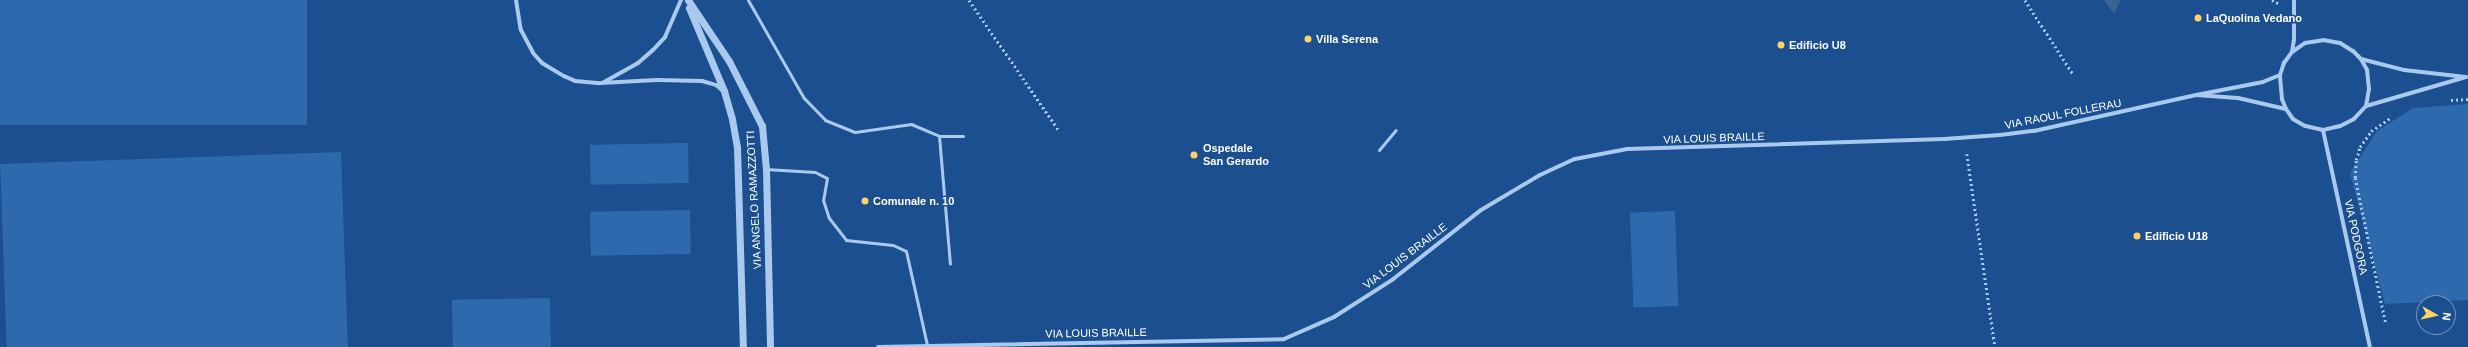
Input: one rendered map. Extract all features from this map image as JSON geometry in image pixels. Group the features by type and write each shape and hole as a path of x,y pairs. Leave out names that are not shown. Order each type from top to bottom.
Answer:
{"street":[{"path":"516,0 521,30 533,53 542,63 575,80 600,83 657,80 696,81 716,85 724,92"},
{"path":"600,83 620,75 653,50 665,37 681,0"},
{"name":"VIA ANGELO RAMAZZOTTI","path":"687,0 724,92 732,119 737,147 743,347"},
{"name":"VIA ANGELO RAMAZZOTTI","path":"687,0 728,61 755,109 762,126 766,169 770,347"},
{"path":"2292,52 2294,0"},
{"path":"2366,106 2369,89 2367,76 2361,59 2353,51 2340,43 2323,40 2305,43 2292,52 2284,63 2280,75 2286,109 2293,119 2305,126 2323,130 2340,126 2354,119 2366,106 2467,77"},
{"path":"2361,59 2422,73 2467,77"},
{"name":"VIA RAOUL FOLLERAU","path":"1884,141 1964,138 2034,130 2263,82 2280,75"},
{"name":"VIA RAOUL FOLLERAU","path":"2196,96 2238,98 2286,109"},
{"name":"VIA PODGORA","path":"2323,130 2370,347"},
{"name":"VIA LOUIS BRAILLE","path":"878,347 1284,339 1334,317 1392,280 1482,210 1540,175 1575,159 1627,149 1884,141"}],"lane":[{"path":"748,0 804,98 825,120 855,132 911,124 939,136 963,136"},
{"path":"1379,150 1396,130"},
{"path":"939,136 950,264"},
{"path":"766,169 815,172 827,178 823,200 829,218 846,240 893,246 906,252 927,345"}],"path":[{"path":"969,0 1060,132"},
{"path":"2025,0 2073,74"},
{"path":"2444,101 2468,99"},
{"path":"2385,322 2355,178 2356,160 2360,147 2371,131 2398,114"},
{"path":"1964,138 1994,347"}],"shaded area":[{"path":"0,0 307,0 307,125 0,125"},
{"path":"2104,0 2121,0 2114,14"},
{"path":"2468,104 2468,300 2456,301 2456,295 2416,295 2416,303 2385,304 2350,173 2377,131 2413,108"},
{"path":"688,143 689,183 591,185 590,145"},
{"path":"341,152 348,347 7,347 0,164"},
{"path":"690,210 691,254 591,256 590,212"},
{"path":"1675,211 1678,306 1633,308 1630,213"},
{"path":"550,298 551,347 453,347 452,300"}],"place":[{"name":"LaQuolina Vedano","path":"2198,18"},
{"name":"Villa Serena","path":"1308,39"},
{"name":"Edificio U8","path":"1781,45"},
{"name":"Ospedale San Gerardo","path":"1194,155"},
{"name":"Comunale n. 10","path":"865,201"},
{"name":"Edificio U18","path":"2137,236"}]}
